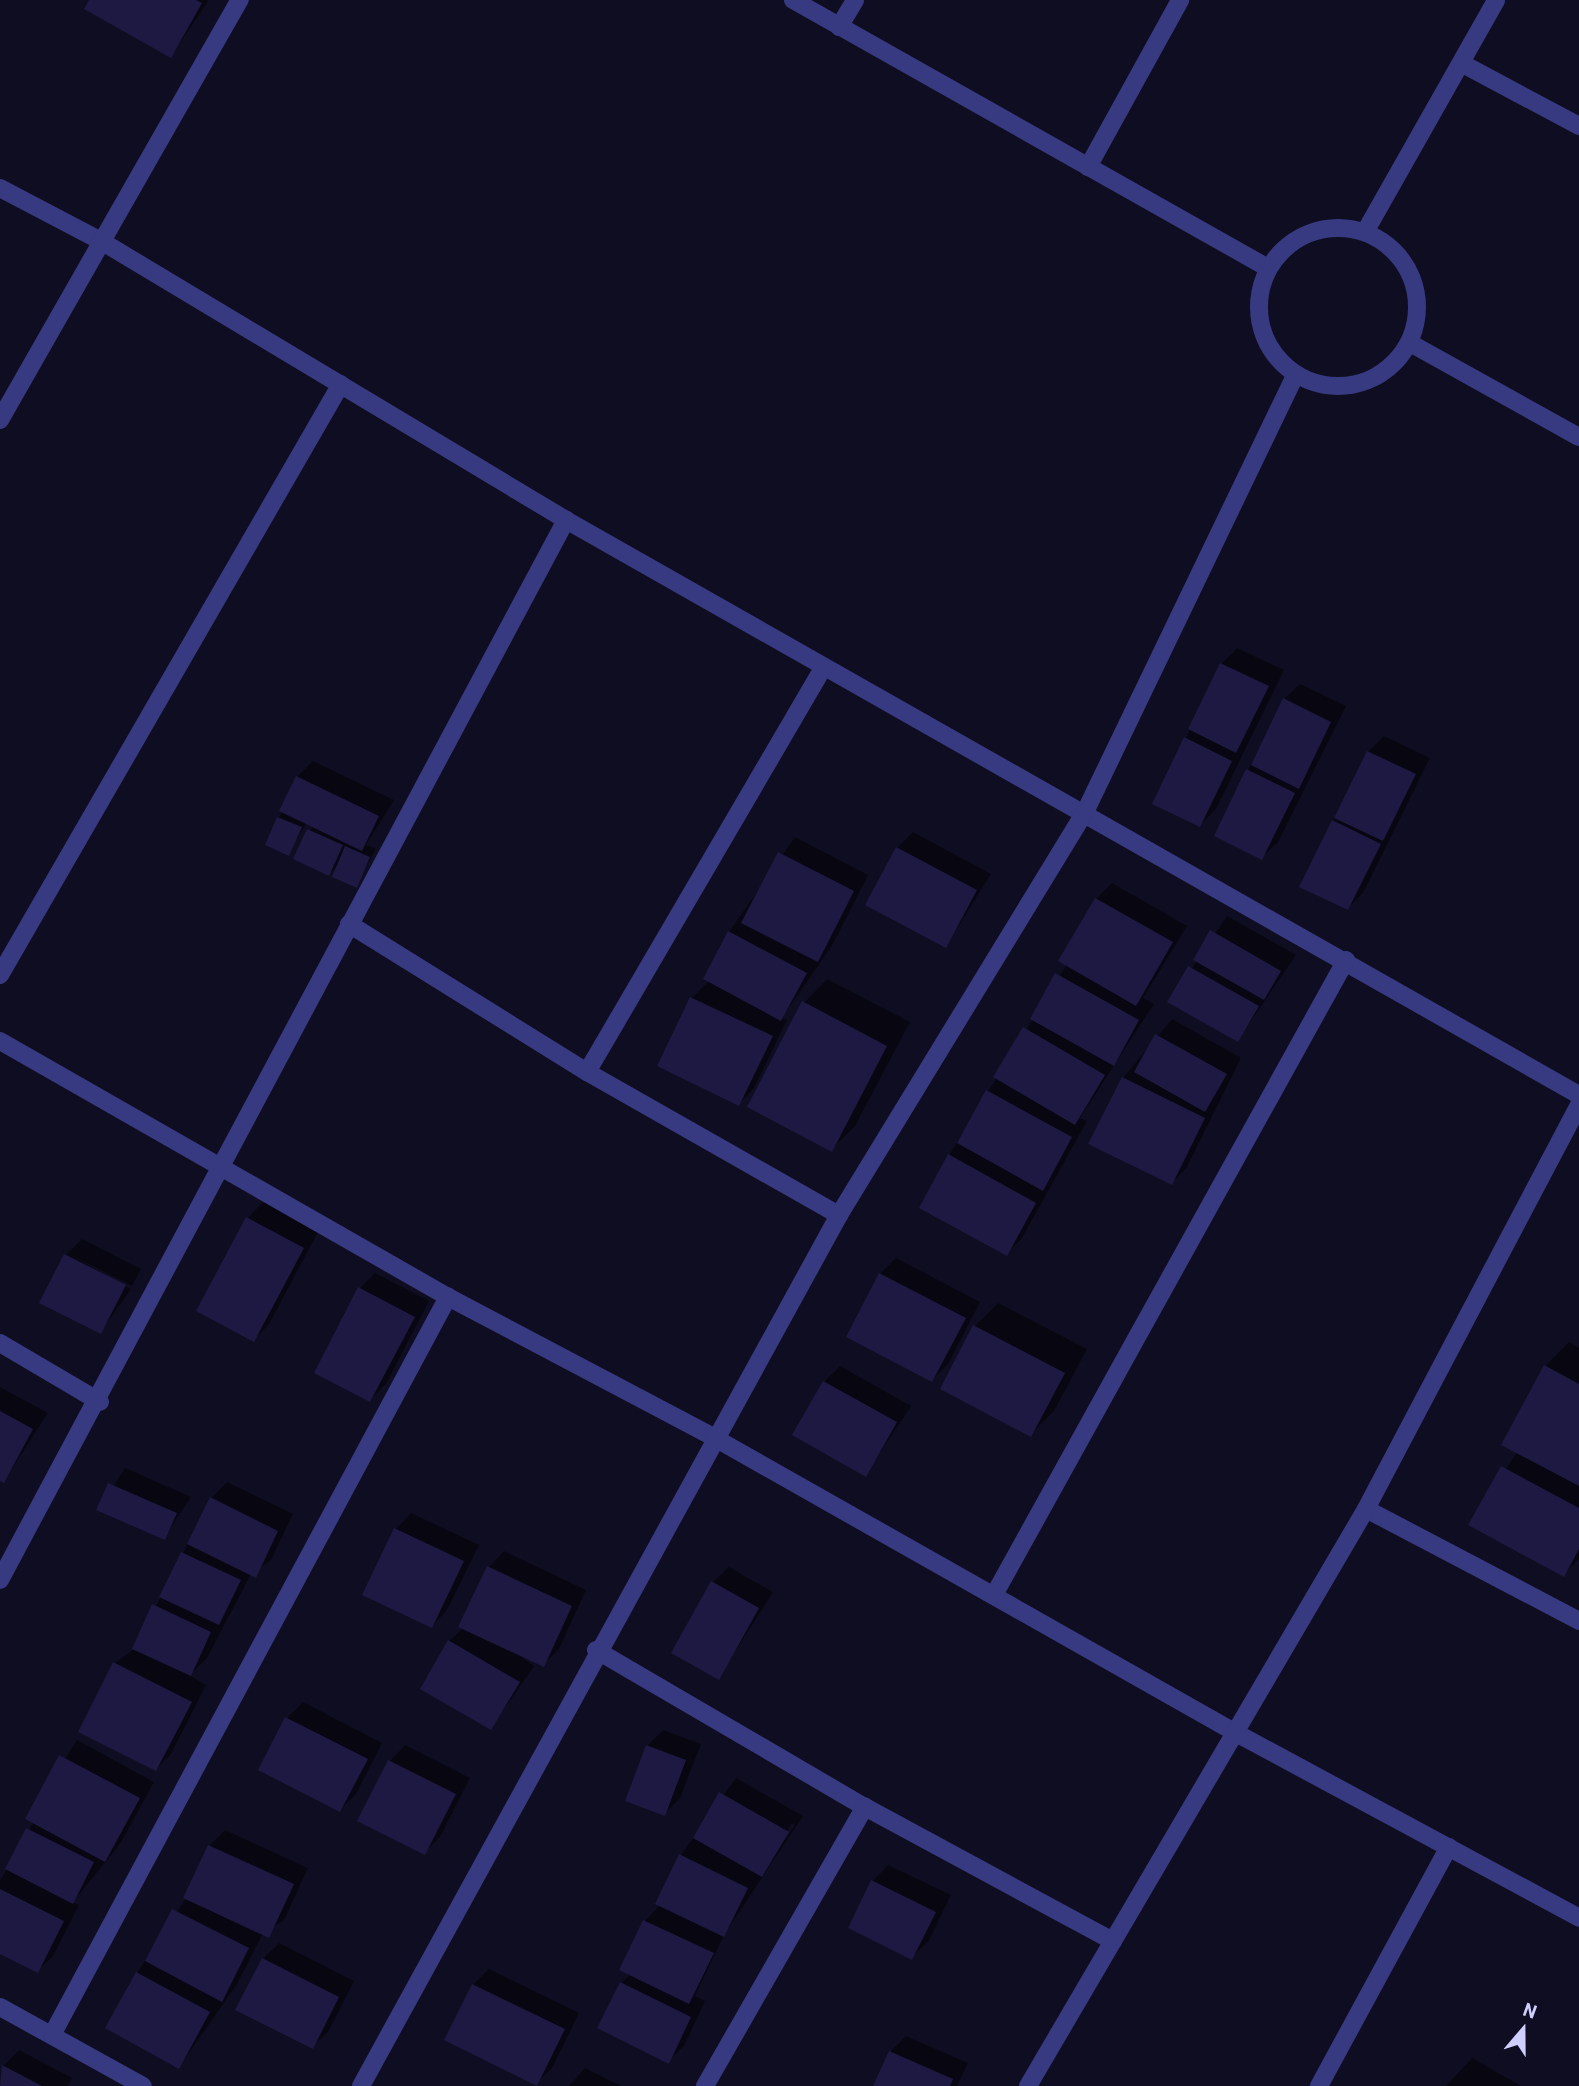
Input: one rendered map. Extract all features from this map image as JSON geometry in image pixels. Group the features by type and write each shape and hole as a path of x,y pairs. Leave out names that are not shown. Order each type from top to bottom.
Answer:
{"street":[{"path":"0,420 240,0"},
{"path":"793,0 1268,268"},
{"path":"839,27 855,0"},
{"path":"1088,167 1180,0"},
{"path":"1365,232 1496,0"},
{"path":"1461,63 1579,126"},
{"path":"0,188 101,241 566,520 824,667 1086,810 1579,1095"},
{"path":"1338,227 1365,232 1393,250 1412,278 1418,311 1410,343 1389,369 1359,385 1326,387 1295,375 1272,354 1260,327 1258,297 1268,268 1310,232 1338,227"},
{"path":"1410,343 1579,437"},
{"path":"361,2086 596,1650 839,1215 1086,810 1295,375"},
{"path":"0,975 341,384"},
{"path":"0,1580 100,1402 221,1164 566,520"},
{"path":"587,1072 824,667"},
{"path":"349,924 587,1072 839,1215"},
{"path":"994,1595 1346,960"},
{"path":"0,1041 221,1164 448,1297 713,1437 1236,1733 1579,1918"},
{"path":"1028,2086 1366,1509 1579,1105"},
{"path":"52,2035 448,1297"},
{"path":"0,1343 100,1402"},
{"path":"1366,1509 1579,1620"},
{"path":"596,1650 865,1807 1113,1941"},
{"path":"705,2086 865,1807"},
{"path":"1319,2086 1449,1847"},
{"path":"0,2007 143,2086"}],"building":[{"path":"89,0 196,0 202,3 171,58 84,9"},
{"path":"1220,663 1269,686 1236,753 1188,729"},
{"path":"1283,698 1331,722 1299,789 1251,765"},
{"path":"1184,737 1232,761 1200,827 1152,804"},
{"path":"1367,751 1416,774 1383,841 1334,818"},
{"path":"1246,769 1295,793 1262,860 1214,836"},
{"path":"296,776 379,816 362,851 279,811"},
{"path":"277,817 302,827 289,856 265,845"},
{"path":"1332,820 1381,844 1348,910 1299,887"},
{"path":"307,829 343,845 329,876 293,859"},
{"path":"345,846 370,857 357,888 332,877"},
{"path":"896,847 977,890 946,948 865,905"},
{"path":"778,852 854,891 818,962 741,923"},
{"path":"1095,898 1173,942 1136,1006 1058,961"},
{"path":"1210,930 1281,971 1264,1000 1193,960"},
{"path":"728,931 807,973 781,1021 703,979"},
{"path":"1188,966 1259,1006 1238,1042 1167,1002"},
{"path":"1055,973 1139,1020 1114,1066 1030,1019"},
{"path":"690,997 773,1036 739,1106 657,1066"},
{"path":"802,1001 887,1046 832,1152 747,1107"},
{"path":"1023,1027 1105,1075 1075,1125 993,1077"},
{"path":"1155,1034 1227,1074 1205,1112 1134,1072"},
{"path":"1122,1077 1205,1118 1172,1185 1088,1144"},
{"path":"986,1090 1072,1137 1043,1191 957,1143"},
{"path":"948,1154 1036,1203 1007,1256 919,1208"},
{"path":"246,1217 304,1248 254,1342 196,1311"},
{"path":"64,1254 126,1285 101,1334 39,1303"},
{"path":"879,1273 966,1318 932,1382 846,1337"},
{"path":"358,1287 415,1317 370,1402 314,1373"},
{"path":"973,1325 1065,1373 1031,1437 940,1389"},
{"path":"1544,1365 1579,1384 1579,1486 1501,1445"},
{"path":"823,1381 897,1422 866,1477 792,1435"},
{"path":"0,1411 33,1429 4,1483 0,1481"},
{"path":"1501,1466 1579,1508 1579,1549 1564,1577 1468,1525"},
{"path":"108,1483 177,1513 165,1540 96,1510"},
{"path":"210,1497 278,1531 256,1578 187,1544"},
{"path":"394,1528 464,1561 432,1628 362,1595"},
{"path":"181,1552 241,1580 219,1625 159,1597"},
{"path":"487,1566 572,1606 544,1667 458,1627"},
{"path":"711,1581 759,1608 719,1680 671,1653"},
{"path":"152,1604 211,1632 191,1676 132,1649"},
{"path":"448,1640 520,1682 491,1730 420,1689"},
{"path":"113,1662 192,1702 156,1771 78,1732"},
{"path":"285,1717 368,1759 340,1812 258,1770"},
{"path":"646,1745 686,1760 665,1816 625,1801"},
{"path":"59,1755 140,1798 105,1862 25,1819"},
{"path":"388,1760 456,1794 425,1855 357,1821"},
{"path":"719,1792 789,1832 762,1877 693,1838"},
{"path":"26,1828 94,1862 73,1904 5,1869"},
{"path":"208,1845 294,1884 269,1938 183,1898"},
{"path":"679,1854 748,1888 724,1937 655,1904"},
{"path":"871,1880 936,1912 912,1960 848,1928"},
{"path":"0,1889 64,1921 38,1973 0,1954"},
{"path":"172,1909 249,1948 222,2002 145,1961"},
{"path":"643,1920 714,1953 689,2004 619,1970"},
{"path":"262,1958 339,1997 313,2049 235,2010"},
{"path":"136,1972 210,2012 179,2069 105,2028"},
{"path":"620,1982 691,2017 669,2064 597,2028"},
{"path":"472,1984 565,2029 537,2086 444,2040"},
{"path":"889,2051 953,2079 950,2086 873,2086"},
{"path":"2,2065 42,2086 0,2086"}]}
